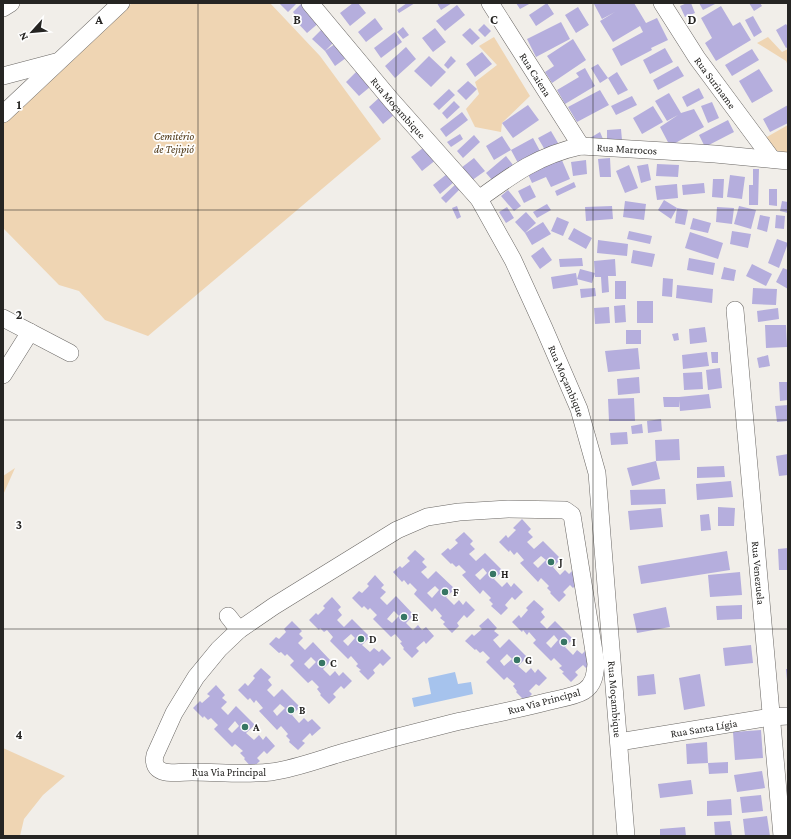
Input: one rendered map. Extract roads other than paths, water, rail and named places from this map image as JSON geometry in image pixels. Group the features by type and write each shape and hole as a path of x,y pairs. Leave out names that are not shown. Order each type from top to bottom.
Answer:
{"street":[{"path":"3,8 11,3"},
{"path":"3,114 121,3"},
{"name":"Rua Moçambique","path":"310,3 391,100 479,199 513,260 579,409 590,470 619,742 626,836"},
{"name":"Rua Caiena","path":"490,3 581,146"},
{"name":"Rua Suriname","path":"662,3 697,58 780,160"},
{"path":"3,76 58,62"},
{"name":"Rua Marrocos","path":"479,199 518,171 541,158 562,150 581,146 780,160"},
{"name":"Rua Venezuela","path":"735,310 780,717 782,836"},
{"path":"3,318 70,353"},
{"path":"3,375 30,332"},
{"name":"Rua Via Principal","path":"508,509 565,510 572,515 574,524 596,664 591,685 584,691 563,698 383,740 272,772 243,774 173,773 159,770 155,767 153,762 174,713 196,677 218,649 240,630 274,606 398,530 427,517 459,512 508,509"},
{"path":"228,616 240,630"},
{"name":"Rua Santa Lígia","path":"619,742 780,717"}],"water":[{"path":"455,672 458,684 471,682 473,694 414,707 412,698 431,694 428,678"}],"place":[{"name":"J","path":"551,562"},
{"name":"H","path":"493,574"},
{"name":"F","path":"445,592"},
{"name":"E","path":"404,617"},
{"name":"D","path":"361,639"},
{"name":"I","path":"564,642"},
{"name":"G","path":"517,660"},
{"name":"C","path":"322,663"},
{"name":"B","path":"291,710"},
{"name":"A","path":"245,727"}],"park label":[{"name":"Cemitério de Tejipió","path":"174,142"}]}
